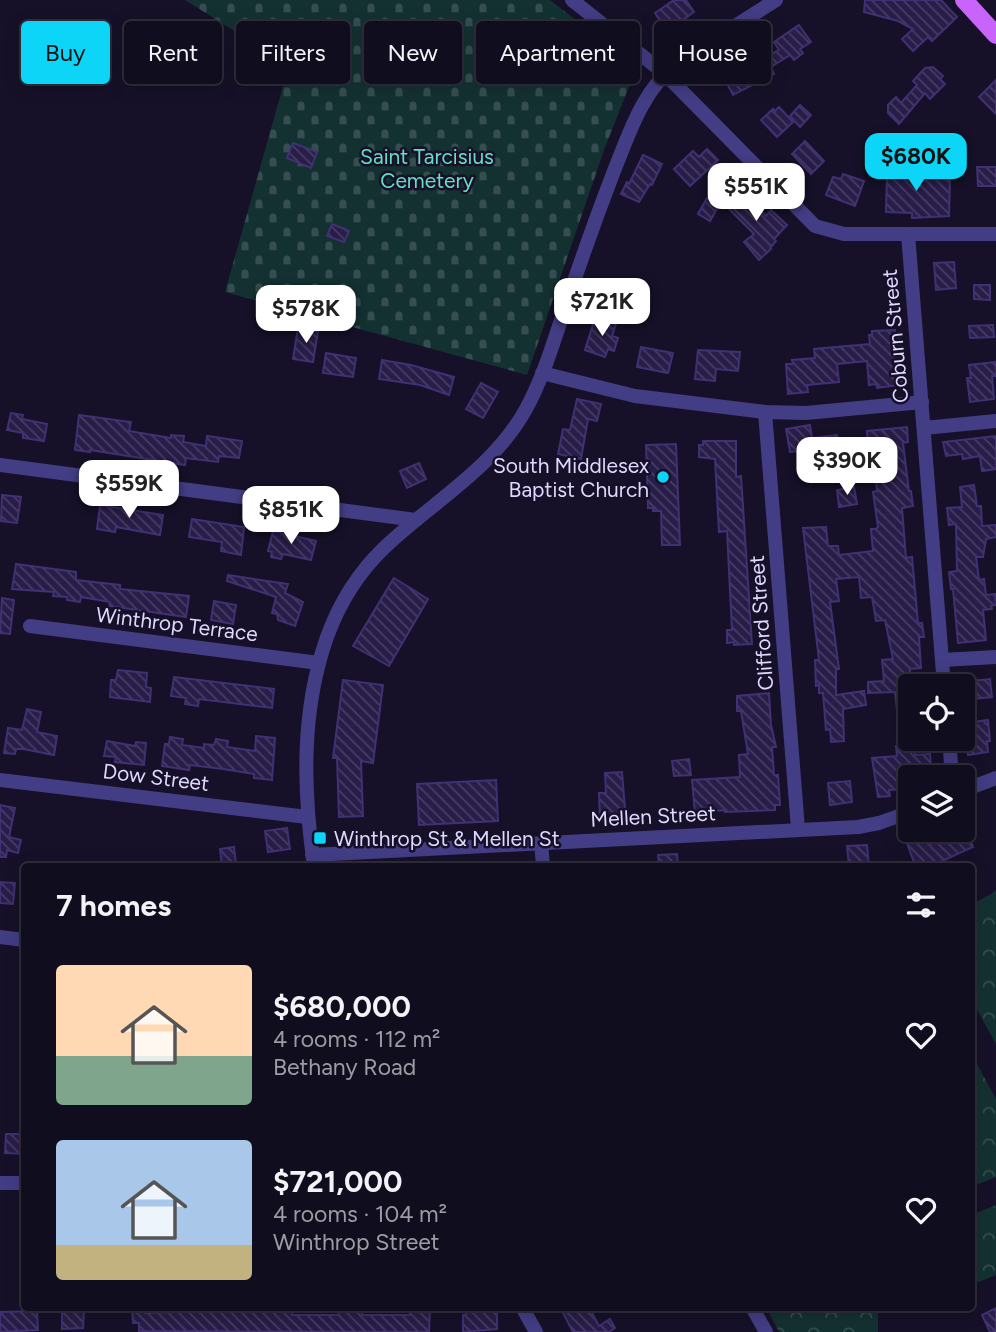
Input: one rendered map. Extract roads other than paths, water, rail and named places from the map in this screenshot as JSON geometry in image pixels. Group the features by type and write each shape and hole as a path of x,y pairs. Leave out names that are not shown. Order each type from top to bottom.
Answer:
{"main road":[{"path":"964,0 996,36"}],"street":[{"path":"572,0 654,66"},
{"path":"744,21 776,0"},
{"path":"313,861 307,817 306,741 319,663 337,613 381,550 478,470 506,440 528,406 623,148 642,106 657,84"},
{"path":"674,84 815,226 844,234 996,234"},
{"name":"Coburn Street","path":"908,234 943,674"},
{"path":"542,373 635,396 765,412 806,412 922,402"},
{"name":"Clifford Street","path":"765,412 798,830"},
{"path":"924,428 996,421"},
{"path":"0,465 416,520"},
{"name":"Winthrop Terrace","path":"30,626 319,663"},
{"path":"942,660 996,657"},
{"path":"975,786 996,778"},
{"name":"Dow Street","path":"0,780 307,817"},
{"name":"Mellen Street","path":"313,861 541,843 858,827 898,816"},
{"path":"541,843 543,863"},
{"path":"0,937 21,940"},
{"path":"0,1183 21,1183"},
{"path":"524,1311 536,1332"},
{"path":"754,1311 766,1332"}],"place":[{"name":"South Middlesex Baptist Church","path":"663,477"},
{"name":"Winthrop St & Mellen St","path":"320,838"}],"park label":[{"name":"Saint Tarcisius Cemetery","path":"427,168"}]}
